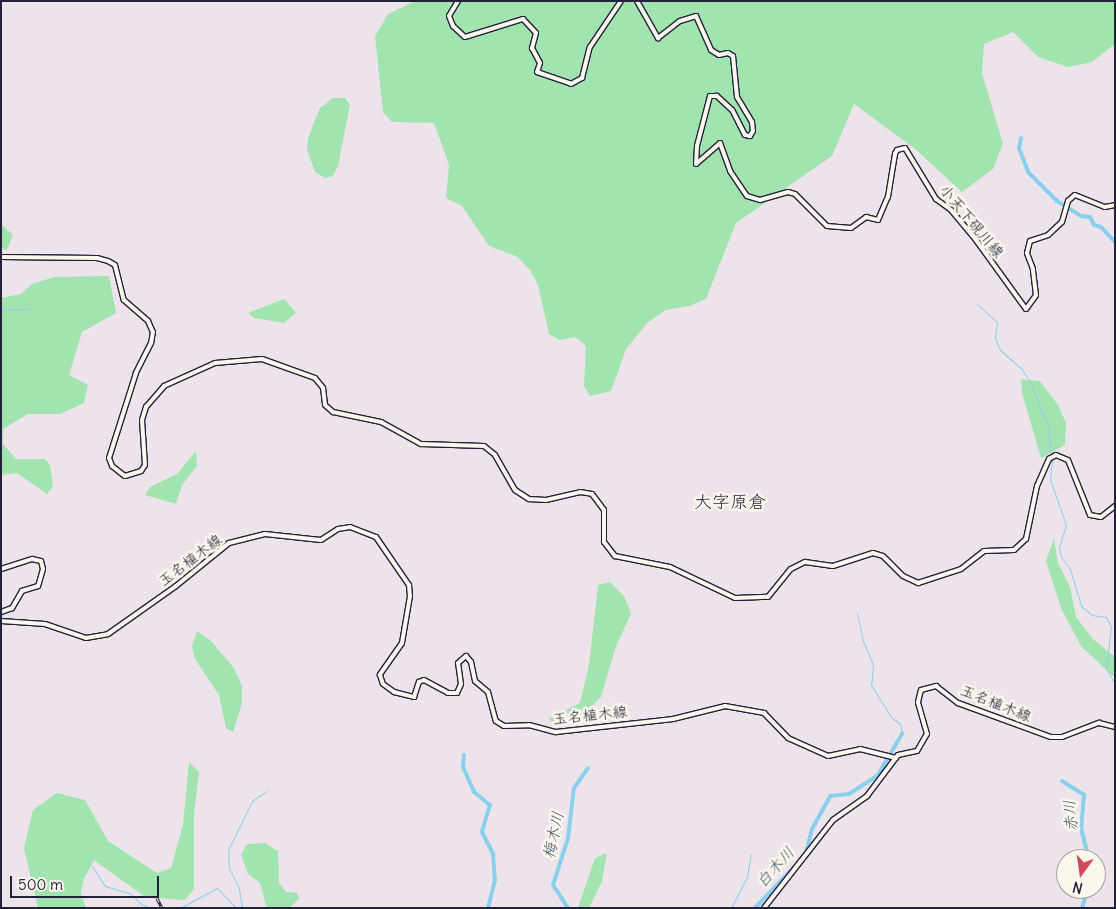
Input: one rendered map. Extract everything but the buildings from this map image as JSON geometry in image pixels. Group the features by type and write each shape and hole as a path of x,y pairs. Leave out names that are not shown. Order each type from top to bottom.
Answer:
{"main road":[{"path":"458,1 450,16 453,26 465,36 523,19 536,33 532,48 540,63 537,72 571,84 582,78 590,47 621,1"},
{"name":"小天下硯川線","path":"637,1 658,38 680,21 696,16 711,50 719,55 728,53 733,56 737,97 752,122 752,131 750,136 745,135 732,110 717,96 710,96 697,146 696,164 720,143 730,171 748,196 760,200 788,192 795,194 827,226 851,228 866,217 878,220 888,197 895,154 897,150 905,148 936,199 952,210 1026,310 1036,295 1027,253 1029,244 1056,229 1075,195 1106,207 1115,205"},
{"path":"1,257 97,258 108,261 115,265 124,300 148,321 153,332 151,343 136,373 109,458 112,466 125,476 140,472 144,465 142,420 146,407 164,386 208,365 262,359 315,378 323,388 325,405 333,412 381,422 421,444 484,446 495,455 515,490 529,499 546,500 580,492 592,494 604,510 604,542 615,556 670,567 735,598 768,597 791,569 805,562 832,566 862,554 878,554 908,580 918,583 961,569 984,550 1014,550 1026,539 1037,486 1049,459 1056,455 1068,460 1090,515 1105,516 1115,506"},
{"name":"玉名植木線","path":"1,621 45,624 81,637 98,636 114,630 176,586 229,542 264,534 321,540 338,529 350,526 376,537 409,585 410,596 402,643 380,675 383,684 394,692 414,697 419,682 424,680 448,693 457,693 461,684 458,663 466,656 471,662 475,681 488,692 496,721 504,726 529,726 556,732 673,719 725,706 764,713 788,738 828,756 860,749 893,756 917,751 926,737 918,694 931,686 940,687 958,703 1051,737 1062,737 1099,723 1115,727"},
{"path":"1,569 32,559 41,562 44,569 38,586 22,591 12,608 1,612"},
{"path":"764,908 833,820 866,796 893,756"}],"green space":[{"path":"415,1 1115,1 1115,44 1092,62 1068,67 1038,57 1013,32 984,44 982,73 1003,144 993,169 962,192 914,148 854,104 832,156 736,223 706,299 689,306 666,310 647,323 626,349 611,391 590,396 584,386 586,346 575,337 560,340 549,334 538,285 530,270 518,257 489,246 462,206 446,198 449,165 434,123 392,122 383,112 375,36 388,14"},
{"path":"333,98 345,98 350,105 338,166 333,176 325,178 315,172 307,150 308,138 320,108"},
{"path":"1,224 13,235 7,250 1,248"},
{"path":"109,276 116,313 82,332 69,375 88,385 84,403 60,414 28,414 3,429 3,444 16,459 45,459 50,465 53,486 47,494 17,473 1,475 1,298 21,294 32,284 54,277"},
{"path":"284,299 296,313 284,323 254,318 248,313"},
{"path":"1021,379 1040,381 1058,405 1066,423 1065,445 1041,458 1022,393"},
{"path":"196,451 197,466 182,485 176,504 145,495 150,487 177,474"},
{"path":"1054,538 1058,563 1070,587 1076,617 1093,639 1115,657 1115,678 1081,646 1061,608 1046,561"},
{"path":"610,582 624,596 631,614 616,646 601,697 576,721 564,724 552,722 549,719 580,703 589,665 598,585"},
{"path":"197,631 210,640 234,668 242,686 242,703 233,732 226,728 219,695 195,659 192,646"},
{"path":"189,762 199,772 194,815 194,889 185,900 145,897 94,860 83,881 81,893 86,908 38,908 24,848 33,810 57,793 85,800 108,841 157,873 171,868 183,825"},
{"path":"265,843 278,851 279,883 286,892 297,893 299,899 289,908 269,908 266,905 260,883 248,874 241,855 247,844"},
{"path":"607,853 602,881 589,908 578,908 595,858"}],"waterway":[{"path":"1021,138 1019,148 1028,172 1057,201 1081,216 1090,217 1094,225 1101,227 1115,242"},
{"path":"977,304 997,322 995,338 1000,350 1021,368 1030,382 1048,427 1051,456"},
{"path":"1,310 29,309"},
{"path":"1052,460 1050,479 1066,525 1059,548 1061,557 1070,569 1081,606 1092,615 1106,617 1111,627 1106,668 1115,684"},
{"path":"857,613 863,641 873,664 871,685 892,718 900,724 902,734"},
{"name":"白木川","path":"806,853 812,829 830,796 849,794 878,775 902,734"},
{"path":"464,755 463,767 474,792 490,805 482,832 493,854 495,880 488,908"},
{"name":"梅木川","path":"568,908 553,885 568,838 574,788 588,768"},
{"name":"赤川","path":"1062,781 1084,795 1081,828 1086,849"},
{"path":"242,908 239,888 229,868 228,850 252,801 267,791"},
{"path":"731,908 747,876 751,854"},
{"name":"白木川","path":"755,908 797,864"},
{"path":"92,866 105,886 130,893 141,904 151,908"},
{"path":"180,908 217,888 236,908"},
{"name":"赤川","path":"1082,908 1085,899"}],"railway":[{"path":"157,898 162,908"}],"district":[{"name":"大字原倉","path":"730,502"}]}
